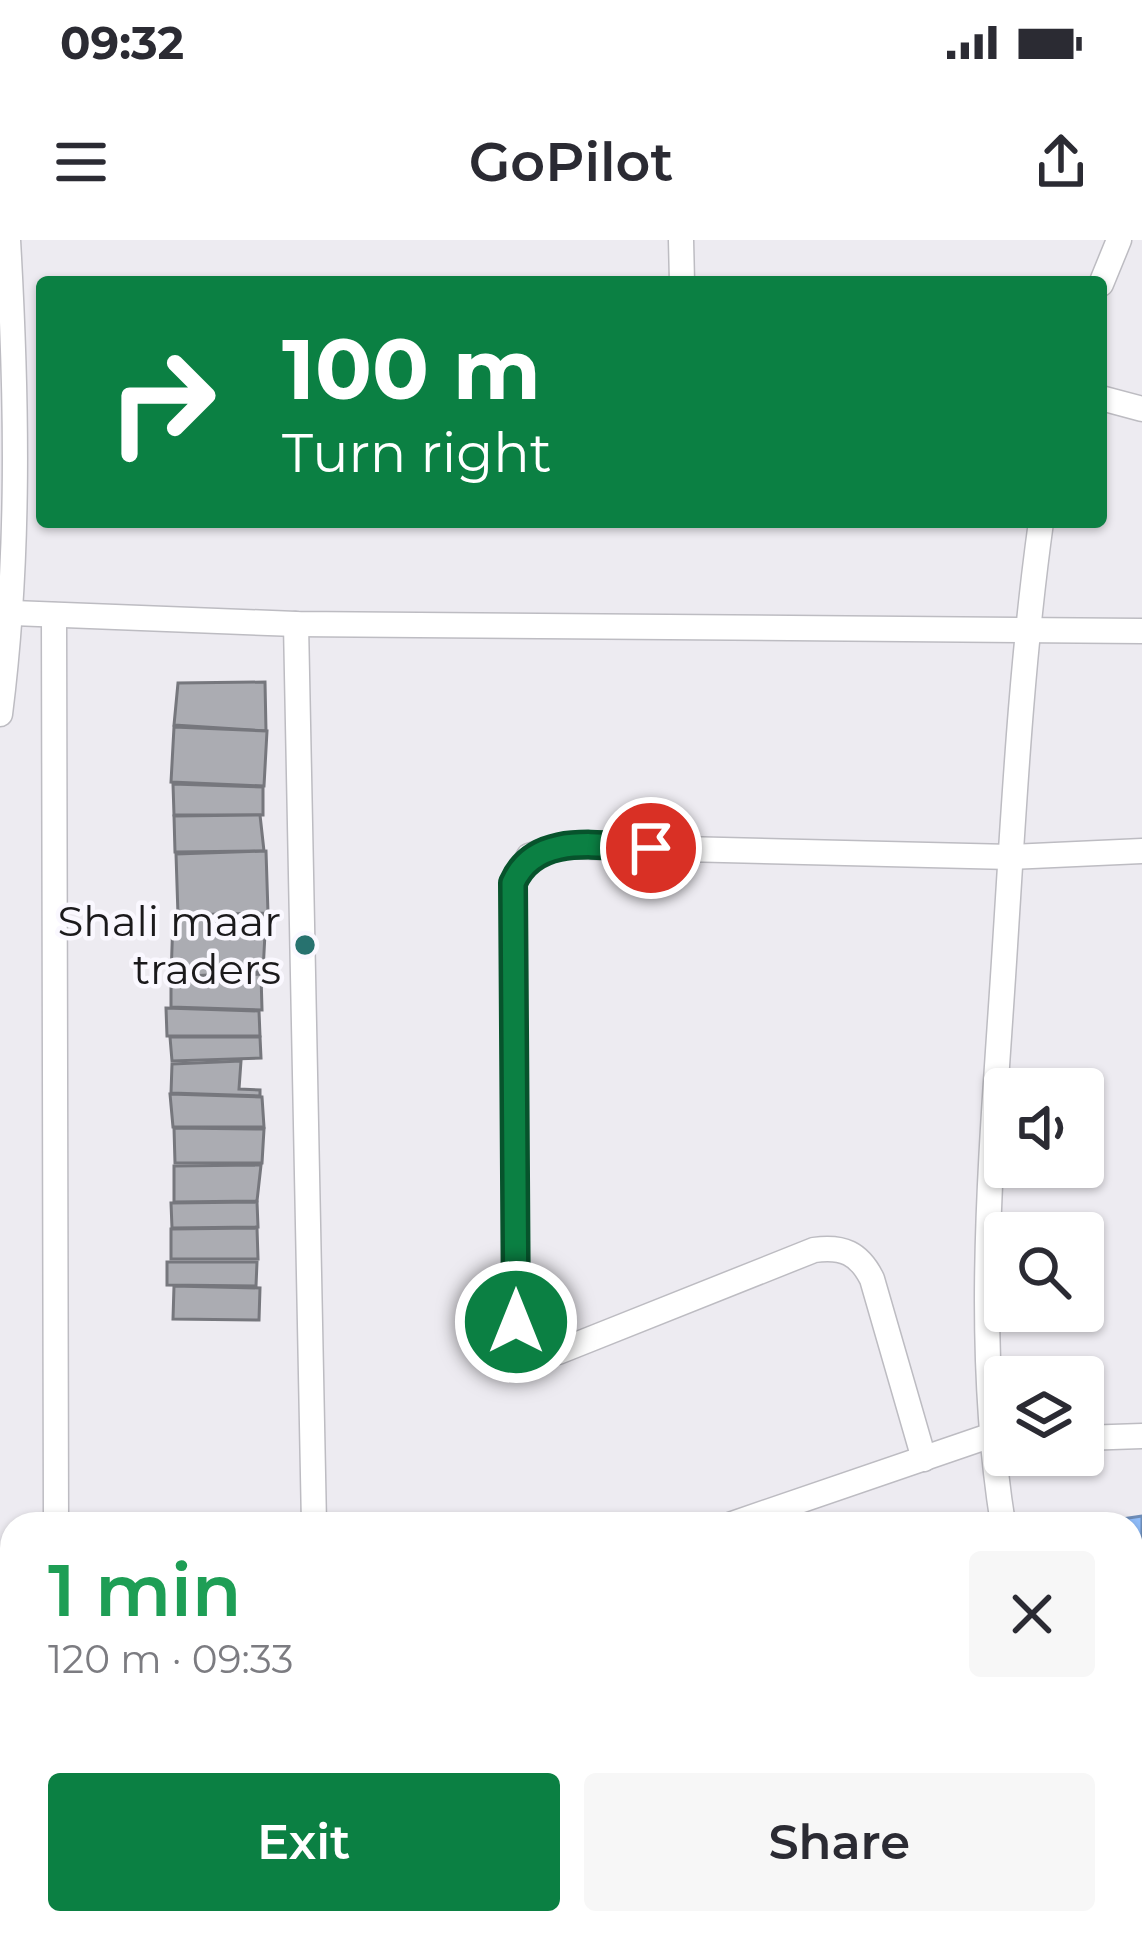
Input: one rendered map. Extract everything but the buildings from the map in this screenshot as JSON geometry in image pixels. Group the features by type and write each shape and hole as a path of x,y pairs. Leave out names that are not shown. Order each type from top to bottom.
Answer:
{"street":[{"path":"0,714 13,614 15,350 8,240"},
{"path":"681,240 682,276"},
{"path":"1104,276 1119,240"},
{"path":"15,350 36,351"},
{"path":"1107,400 1142,409"},
{"path":"993,1356 986,1229 1025,632 1040,528"},
{"path":"13,614 296,624 1142,631"},
{"path":"54,615 56,1512"},
{"path":"296,624 314,1512"},
{"path":"924,1459 872,1279 854,1254 834,1248 814,1250 558,1352 526,1350 516,1322 513,883 530,856 561,846 1011,857 1142,850"},
{"path":"1104,1437 1142,1436"},
{"path":"767,1512 984,1440"},
{"path":"1000,1476 1003,1512"}],"place":[{"name":"Shali maar traders","path":"305,945"}],"route":[{"path":"516,1322 513,883 520,866 543,849 651,848"}]}
